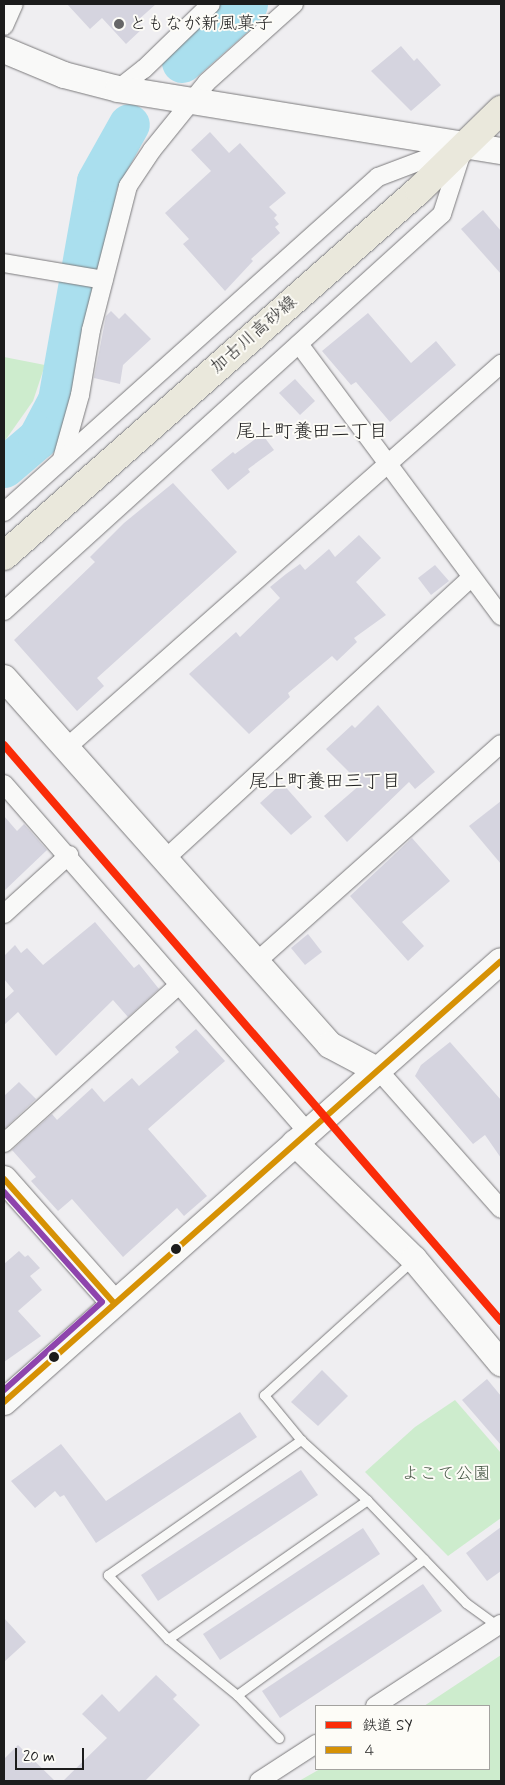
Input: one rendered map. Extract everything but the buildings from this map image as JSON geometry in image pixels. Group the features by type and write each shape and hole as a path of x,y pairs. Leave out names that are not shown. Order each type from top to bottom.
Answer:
{"main road":[{"name":"加古川高砂線","path":"4,556 150,425 419,190 464,144 501,110"}],"street":[{"path":"4,26 14,4"},
{"path":"127,90 144,69 211,4"},
{"path":"62,460 80,395 91,330 128,186 186,100 294,4"},
{"path":"4,50 64,75 127,90 501,151"},
{"path":"4,611 442,214 464,144"},
{"path":"4,512 378,177 464,144"},
{"path":"4,263 104,280"},
{"path":"299,344 501,616"},
{"path":"65,749 387,462 501,364"},
{"path":"164,860 472,577"},
{"path":"4,678 255,963 330,1045 379,1071 498,1200"},
{"path":"255,963 501,744"},
{"path":"4,784 68,855 301,1137 414,1259 501,1363"},
{"path":"4,914 68,855"},
{"path":"4,1402 501,961"},
{"path":"4,1143 178,986"},
{"path":"4,1178 114,1303"},
{"path":"377,1705 500,1625"},
{"path":"259,1781 315,1745"}],"lane":[{"path":"414,1259 264,1395 301,1440 367,1500 466,1603 500,1625"},
{"path":"279,1738 237,1695 168,1638 108,1575 301,1440"},
{"path":"168,1638 367,1500"},
{"path":"237,1695 424,1560"}],"green space":[{"path":"4,357 45,365 33,401 4,442"},
{"name":"よこて公園","path":"455,1400 501,1453 501,1518 448,1556 365,1472 415,1427"},
{"path":"501,1655 501,1781 299,1781 318,1770 490,1770 490,1705 426,1705"}],"waterway":[{"path":"182,62 247,4"},
{"path":"4,467 38,438 58,400 97,181 129,124"}],"rail line":[{"name":"SY","path":"4,745 501,1321"}],"transit line":[{"name":"４","path":"4,1402 501,961"},
{"name":"４","path":"4,1179 114,1303"},
{"path":"4,1192 102,1302 4,1390"}],"place":[{"name":"ともなが新風菓子","path":"119,24"}],"district":[{"name":"尾上町養田二丁目","path":"312,432"},
{"name":"尾上町養田三丁目","path":"325,782"}]}
